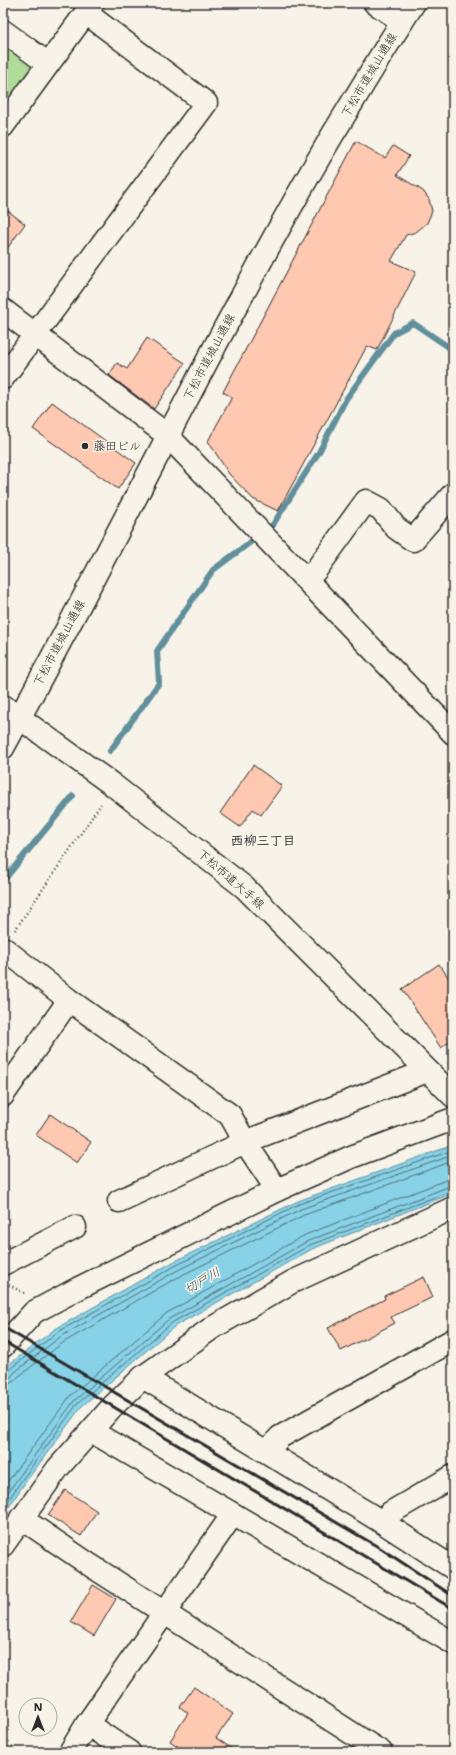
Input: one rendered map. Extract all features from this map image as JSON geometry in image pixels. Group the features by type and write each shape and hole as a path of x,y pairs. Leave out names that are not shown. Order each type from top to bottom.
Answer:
{"street":[{"path":"375,3 402,21"},
{"name":"下松市道城山通線","path":"3,748 11,712 167,435 285,216 414,3"},
{"path":"3,126 47,63 89,8 206,103 3,378"},
{"path":"3,31 47,63"},
{"path":"3,310 167,435 453,733"},
{"path":"306,579 316,570 366,501 382,509 396,528 414,540 453,494"},
{"name":"下松市道大手線","path":"11,712 114,785 244,887 453,1096"},
{"path":"3,948 69,1000 230,1115 245,1142 277,1190"},
{"path":"3,1095 69,1000"},
{"path":"119,1201 245,1142 427,1071"},
{"path":"3,1346 34,1312 79,1288 277,1190 351,1157 453,1119"},
{"path":"3,1544 58,1468 112,1407 143,1376 212,1328 292,1282 453,1208"},
{"path":"3,1264 75,1227"},
{"path":"267,1451 280,1437 453,1340"},
{"path":"143,1376 382,1522 453,1568"},
{"path":"91,1431 453,1643"},
{"path":"382,1522 390,1513 453,1476"},
{"path":"70,1752 87,1724 233,1514"},
{"path":"22,1518 165,1613 382,1752"},
{"path":"87,1724 129,1752"}],"path":[{"path":"3,948 114,785"}],"green space":[{"path":"3,42 35,65 3,110"}],"water":[{"name":"切戸川","path":"453,1145 453,1193 312,1249 175,1326 81,1407 22,1487 3,1516 3,1373 8,1365 55,1329 173,1262 298,1201"}],"building":[{"path":"356,141 385,158 393,146 409,156 397,175 423,191 429,199 432,211 427,223 416,232 406,235 391,261 416,272 377,350 367,346 278,511 253,499 229,474 208,441 232,397 223,392"},
{"path":"3,207 25,224 3,254"},
{"path":"147,338 185,363 154,409 109,375 117,363 127,369"},
{"name":"藤田ビル","path":"52,402 136,463 118,489 33,429"},
{"path":"253,765 282,786 261,815 253,809 240,827 220,813"},
{"path":"439,964 453,984 453,1039 441,1048 402,989"},
{"path":"50,1114 91,1142 77,1163 36,1135"},
{"path":"424,1277 433,1297 391,1317 395,1323 341,1351 328,1328 385,1299 384,1296"},
{"path":"65,1490 97,1511 81,1536 48,1515"},
{"path":"93,1585 116,1599 94,1636 71,1622"},
{"path":"194,1687 233,1714 216,1738 237,1752 186,1752 170,1741 188,1713 180,1707"}],"waterway":[{"path":"110,751 159,683 157,651 213,570 272,526 319,452 346,399 394,333 413,323 453,350"},
{"path":"3,881 73,796"}],"railway":[{"path":"3,1327 380,1548 453,1596"},
{"path":"3,1341 453,1609"}],"place":[{"name":"藤田ビル","path":"85,446"}],"district":[{"name":"西柳三丁目","path":"263,840"}]}
